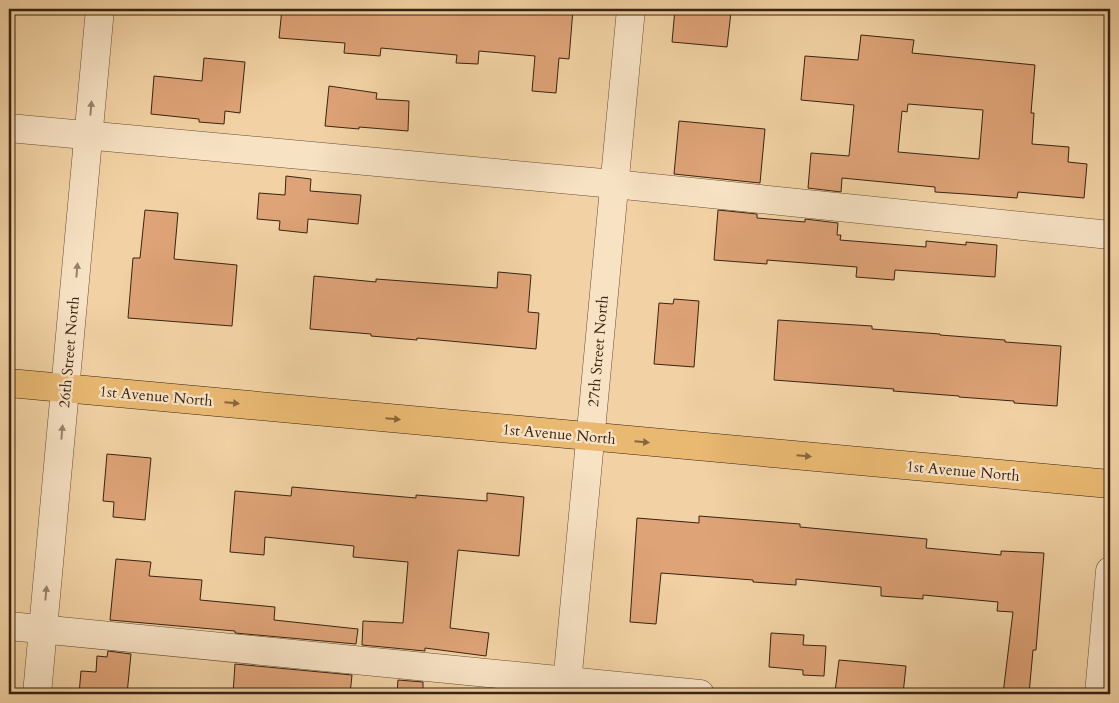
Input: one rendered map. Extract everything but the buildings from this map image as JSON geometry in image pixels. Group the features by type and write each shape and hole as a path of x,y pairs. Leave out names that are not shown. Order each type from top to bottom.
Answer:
{"main road":[{"name":"1st Avenue North","path":"9,382 1110,484"}],"street":[{"name":"26th Street North","path":"37,694 100,9"},
{"name":"27th Street North","path":"566,688 631,9"},
{"path":"9,128 614,184 1110,234"},
{"path":"1100,694 1110,571"},
{"path":"9,626 566,688 700,694"}]}
